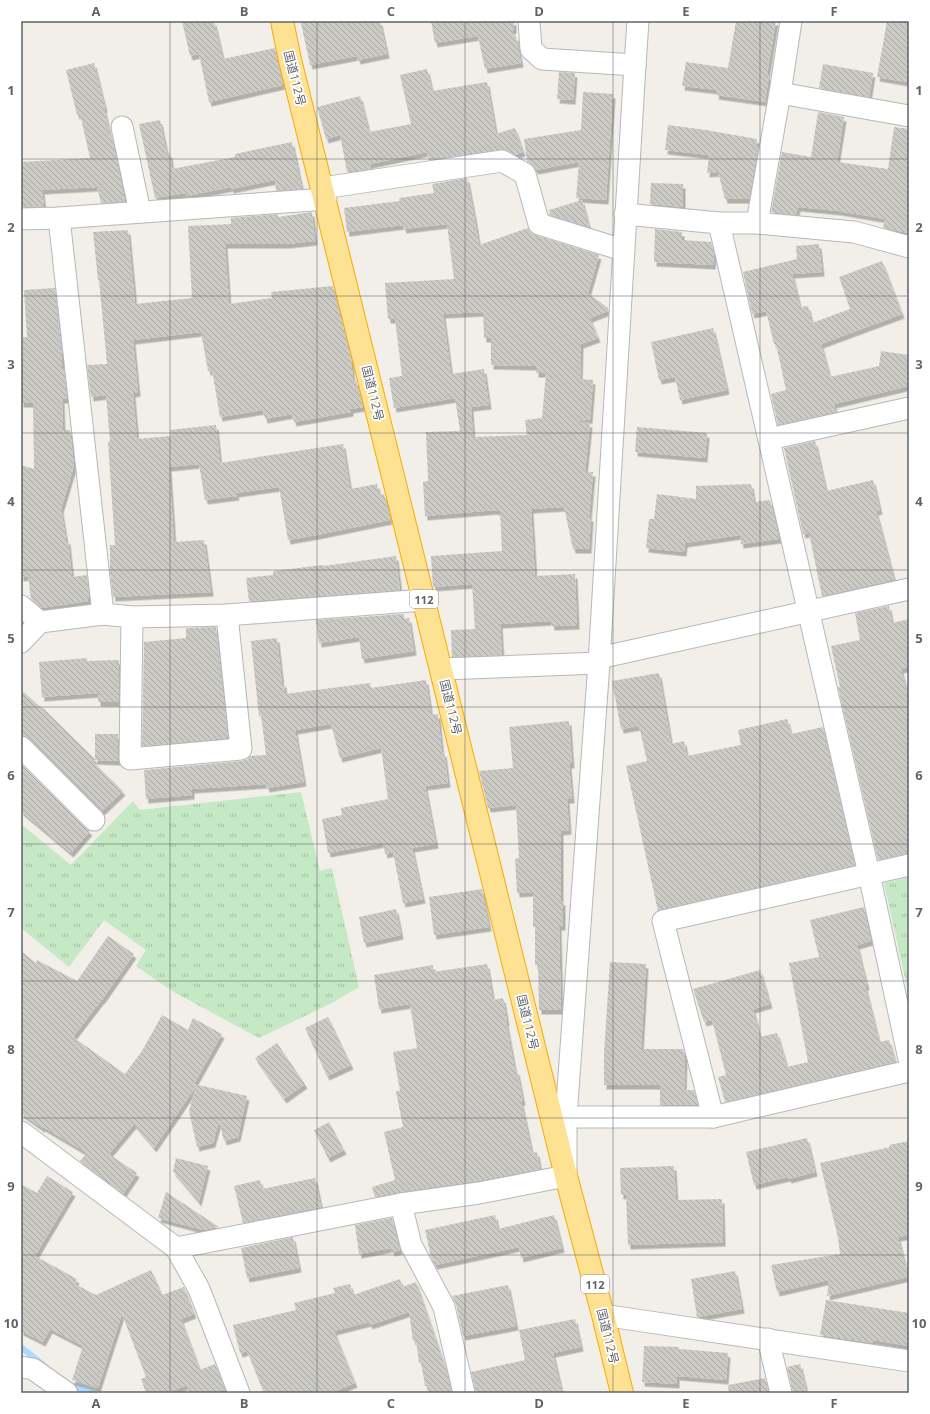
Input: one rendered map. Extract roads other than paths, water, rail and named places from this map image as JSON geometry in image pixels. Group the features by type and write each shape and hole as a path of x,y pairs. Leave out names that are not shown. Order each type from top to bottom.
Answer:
{"highway":[{"name":"国道112号","path":"282,21 290,60 442,669 566,1176 622,1393"}],"street":[{"path":"529,21 531,49 542,59 635,65"},
{"path":"176,1248 401,1204 479,1193 566,1176 566,1118 599,660 638,21"},
{"path":"757,223 791,21"},
{"path":"780,93 909,116"},
{"path":"122,127 140,212"},
{"path":"21,219 59,218 140,212 324,193 502,161 525,174 539,224 623,250"},
{"path":"626,214 719,223 757,223 854,232 909,247"},
{"path":"59,218 103,614"},
{"path":"719,223 869,874 909,1059"},
{"path":"769,439 909,408"},
{"path":"442,669 599,660 909,589"},
{"path":"21,642 40,622 103,614 132,617 227,615 424,600"},
{"path":"21,606 40,622"},
{"path":"132,617 130,759 241,749 227,615"},
{"path":"21,747 94,820"},
{"path":"713,1117 663,921 909,865"},
{"path":"566,1118 713,1117 909,1071"},
{"path":"21,1132 176,1248 199,1289 239,1393"},
{"path":"401,1204 411,1245 444,1307 464,1393"},
{"path":"603,1315 909,1361"},
{"path":"768,1339 781,1393"},
{"path":"21,1367 33,1369 67,1393"}],"waterway":[{"path":"21,1347 46,1367"},
{"path":"67,1384 93,1393"}]}
